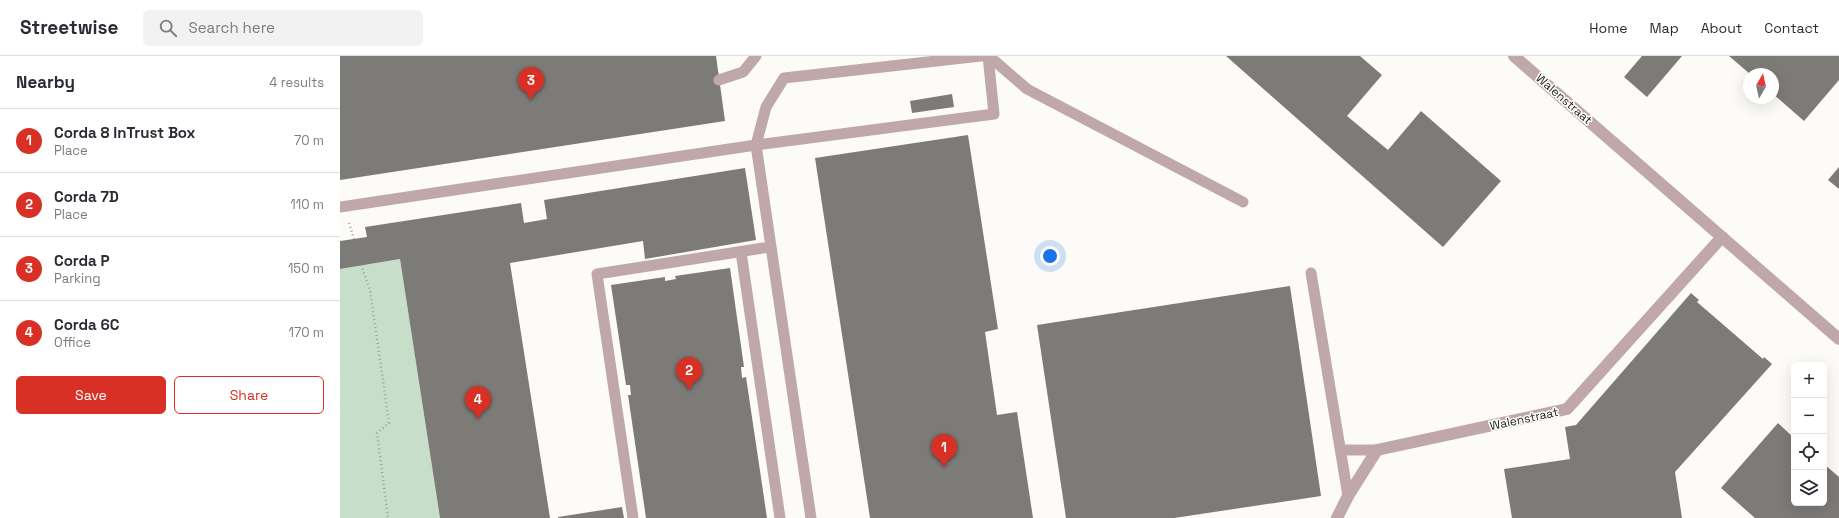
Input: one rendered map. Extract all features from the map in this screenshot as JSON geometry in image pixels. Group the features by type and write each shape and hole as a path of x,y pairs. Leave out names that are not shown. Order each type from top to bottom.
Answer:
{"street":[{"name":"Walenstraat","path":"1514,56 1839,339"},
{"name":"Walenstraat","path":"1377,450 1567,410 1722,236"},
{"path":"1337,518 1348,496 1377,450"}],"lane":[{"path":"719,80 743,72 756,56"},
{"path":"811,518 756,145 766,107 784,78 981,56"},
{"path":"340,207 756,145 994,114 988,56"},
{"path":"988,56 1027,89 1243,202"},
{"path":"633,518 597,274 770,247"},
{"path":"741,252 780,518"},
{"path":"1311,273 1348,496"},
{"path":"1341,450 1377,450"}],"path":[{"path":"361,265 370,290 389,423 377,433 388,518"}],"green space":[{"path":"400,259 440,518 340,518 340,269"}],"building":[{"path":"340,56 716,56 725,121 340,180"},
{"path":"1226,56 1360,56 1382,75 1347,116 1388,150 1421,111 1501,181 1443,247"},
{"path":"1642,56 1682,56 1647,97 1624,77"},
{"path":"1729,56 1839,56 1839,80 1804,121 1779,99 1779,68 1743,68"},
{"path":"952,94 954,107 912,113 910,101"},
{"path":"968,135 998,329 985,332 997,415 1017,412 1033,518 870,518 815,158"},
{"path":"1839,167 1839,189 1828,180"},
{"path":"745,168 756,240 645,259 643,241 510,263 550,518 440,518 400,259 340,269 340,241 367,237 365,227 521,203 524,223 547,219 544,200"},
{"path":"730,268 744,367 741,367 742,378 746,377 767,518 646,518 628,395 631,395 630,385 626,385 611,285 665,277 665,281 676,279 675,276"},
{"path":"1290,286 1321,496 1174,518 1066,518 1037,325"},
{"path":"1691,293 1699,300 1697,302 1763,359 1764,357 1772,364 1675,472 1682,518 1512,518 1504,469 1570,459 1565,427 1576,425"},
{"path":"1778,423 1791,435 1791,506 1827,506 1827,467 1839,477 1839,518 1755,518 1721,488"},
{"path":"622,507 624,518 558,518 558,517"}],"place":[{"name":"Corda P","path":"531,100"},
{"name":"Corda 7D","path":"689,390"},
{"name":"Corda 6C","path":"478,419"},
{"name":"Corda 8 InTrust Box","path":"944,467"}]}
